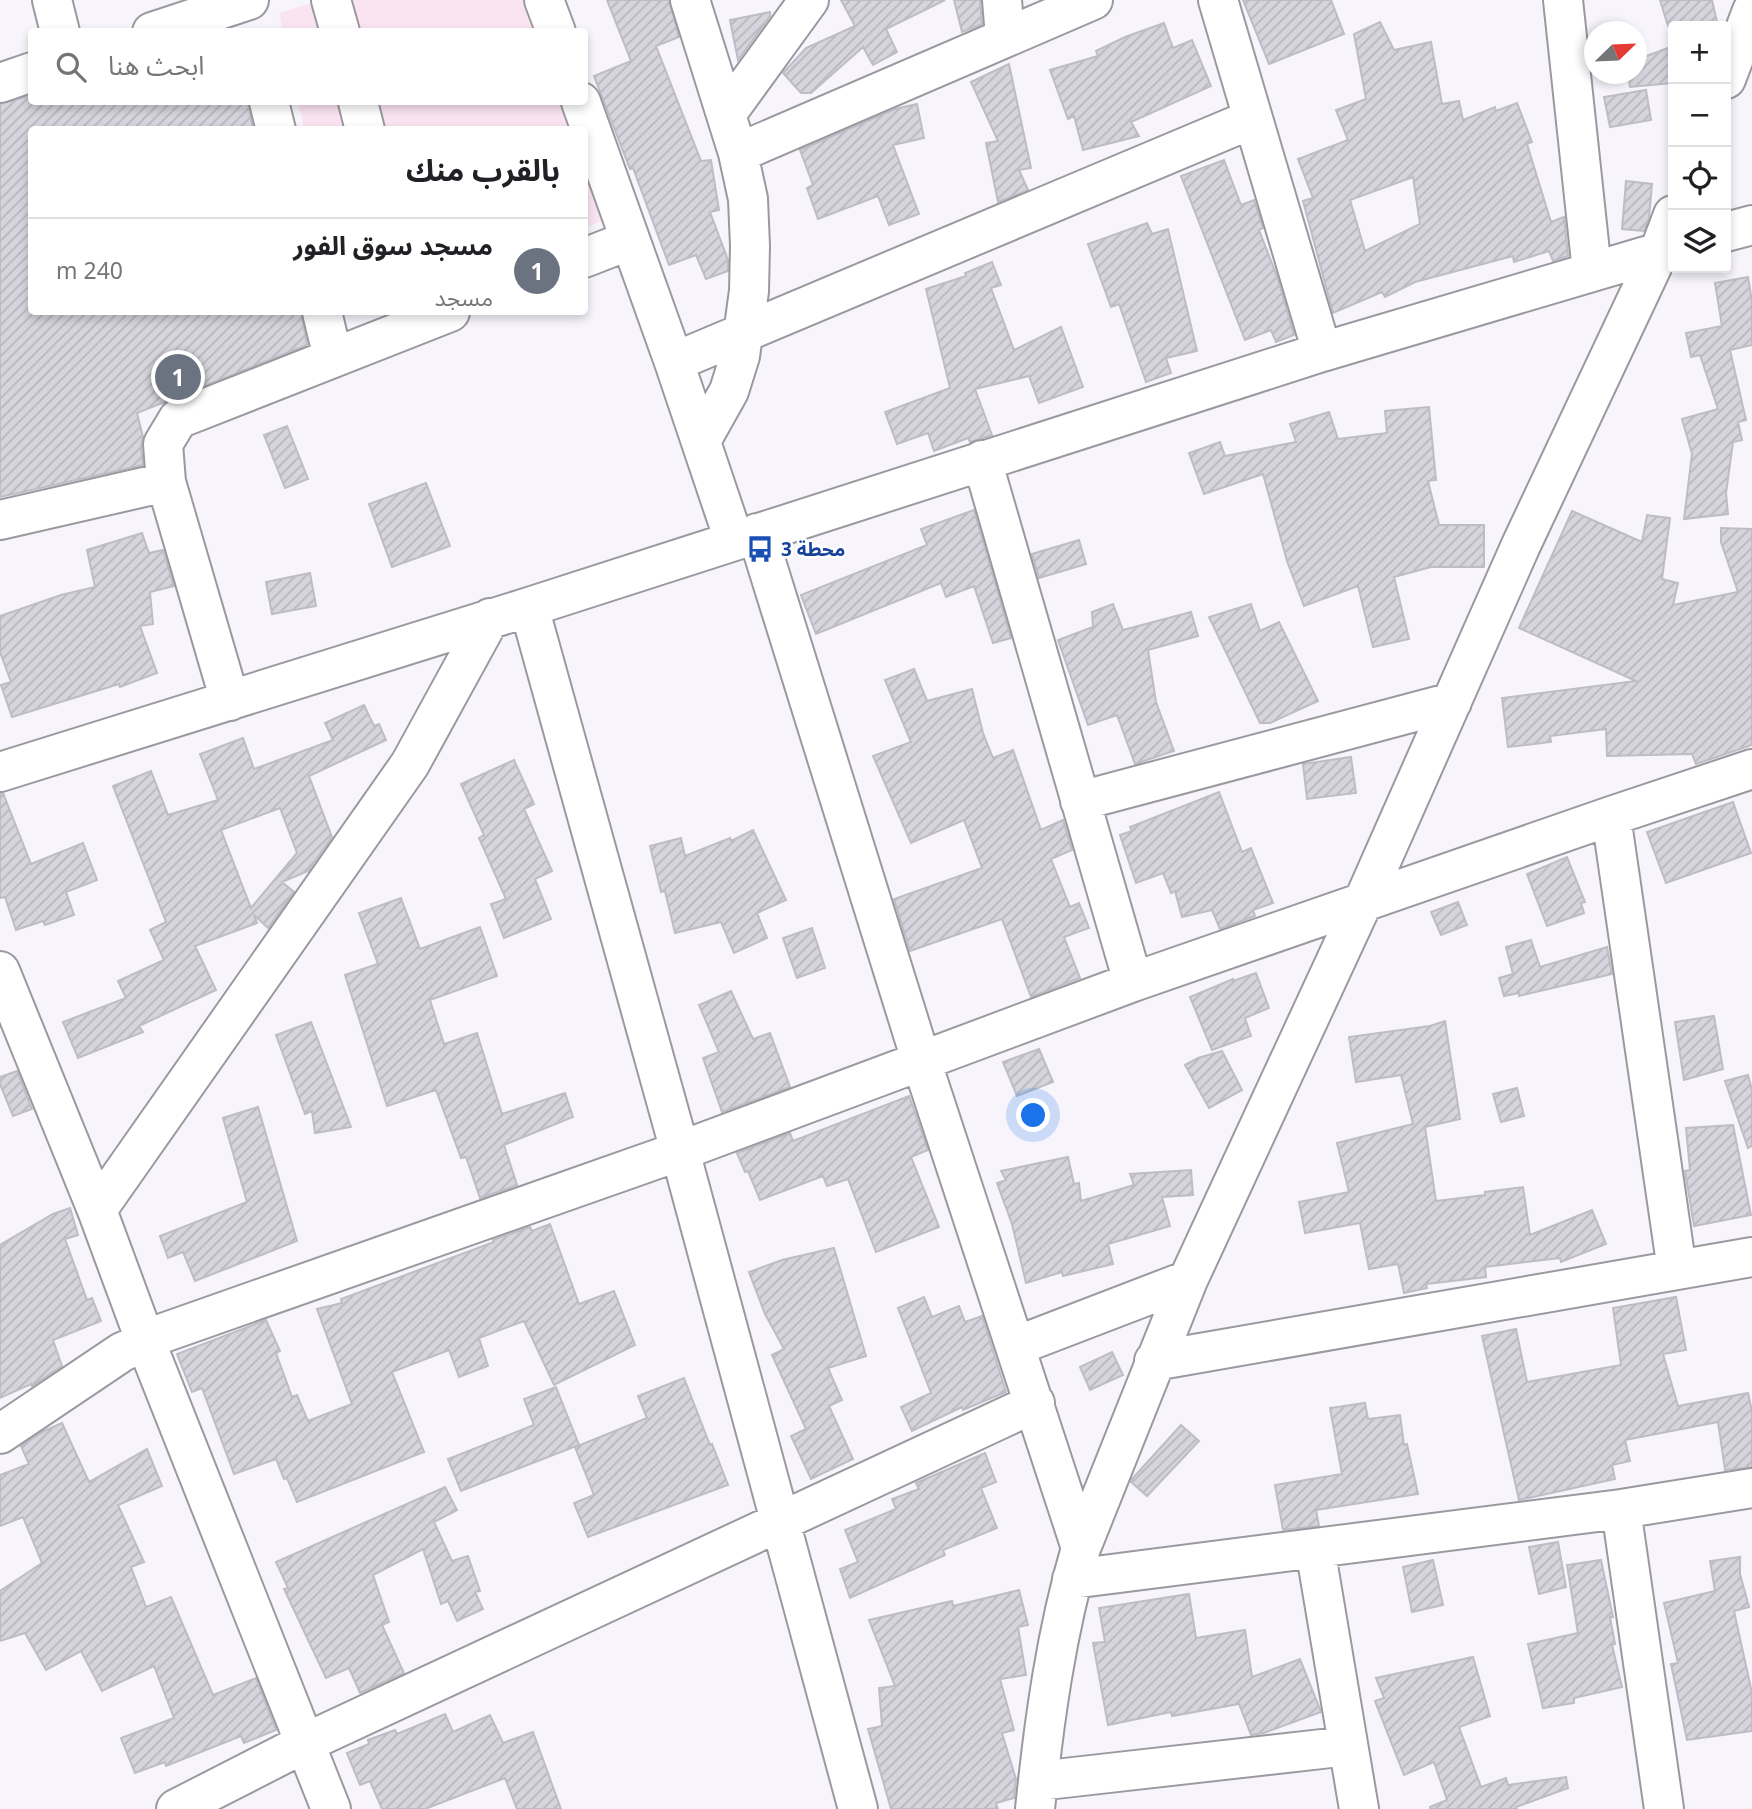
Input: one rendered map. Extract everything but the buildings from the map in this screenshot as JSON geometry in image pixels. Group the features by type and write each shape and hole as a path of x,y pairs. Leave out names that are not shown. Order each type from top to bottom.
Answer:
{"street":[{"path":"52,0 59,28"},
{"path":"331,0 339,28"},
{"path":"544,0 554,28"},
{"path":"690,0 738,153 748,199 750,246 749,291 740,356 729,391 701,441"},
{"path":"727,113 809,0"},
{"path":"738,153 1004,18 1093,0"},
{"path":"1218,0 1322,352"},
{"path":"1563,0 1592,271"},
{"path":"170,28 248,11"},
{"path":"1731,66 1752,11"},
{"path":"0,83 28,73"},
{"path":"271,105 275,126"},
{"path":"359,105 364,126"},
{"path":"674,362 1252,119"},
{"path":"588,130 701,441 746,537 1035,1403 1077,1564"},
{"path":"1731,231 1752,225"},
{"path":"588,256 630,240"},
{"path":"0,772 529,607 1322,352 1666,250"},
{"path":"1348,1746 1037,1795 1049,1690 1077,1564 1154,1361 1188,1280 1363,902 1521,545 1666,250"},
{"path":"323,315 333,358"},
{"path":"230,701 166,482 163,444 178,419 333,358 410,319 433,315"},
{"path":"982,460 1133,982"},
{"path":"0,520 166,482"},
{"path":"529,607 858,1809"},
{"path":"97,1210 410,764 490,618"},
{"path":"1080,801 1452,702"},
{"path":"0,1434 122,1352 145,1340 680,1151 1133,982 1752,769"},
{"path":"1611,816 1677,1270"},
{"path":"0,971 97,1210 145,1340 331,1809"},
{"path":"1154,1361 1752,1257"},
{"path":"1016,1346 1188,1280"},
{"path":"176,1809 305,1743 1035,1403"},
{"path":"1077,1564 1315,1548 1621,1509 1752,1488"},
{"path":"1621,1509 1664,1809"},
{"path":"1315,1548 1359,1809"}],"shaded area":[{"path":"322,0 537,0 547,28 282,28 279,13"},
{"path":"299,105 574,105 582,126 303,126"},
{"path":"588,146 613,216 588,227"}],"place":[{"name":"مسجد سوق الفور","path":"178,377"},
{"name":"محطة 3","path":"760,549"}]}
